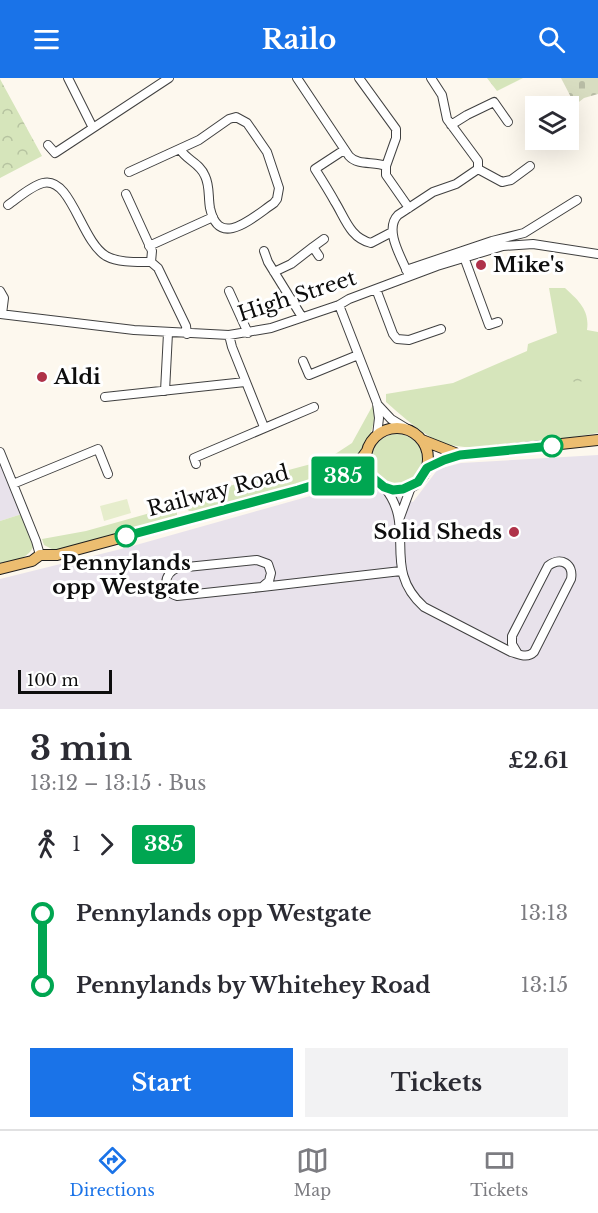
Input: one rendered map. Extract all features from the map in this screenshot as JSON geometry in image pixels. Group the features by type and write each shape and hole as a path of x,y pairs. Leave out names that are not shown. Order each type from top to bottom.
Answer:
{"main road":[{"path":"422,440 429,458 427,468 424,476 411,487 393,490 384,487 373,478 368,470 367,451 377,435 392,428 409,430 422,440 460,455"},
{"path":"427,468 460,455 598,440"},
{"name":"Railway Road","path":"343,476 356,466 367,451"},
{"name":"Railway Road","path":"0,569 32,561 40,555 57,555 343,476 373,478"}],"street":[{"path":"48,145 55,153 169,78"},
{"path":"297,78 353,160 375,162 386,166"},
{"path":"359,78 396,129 396,138 386,166 386,175 409,208"},
{"path":"432,78 442,95 445,114 478,161 478,169"},
{"path":"71,79 93,128"},
{"path":"451,124 494,102 508,122"},
{"path":"129,172 199,140 229,119 236,117 247,123 267,153 279,188 277,199 238,227 230,230 222,229 213,217 206,176 201,168 180,149"},
{"path":"344,150 312,171 337,205 345,224 353,232 371,243 392,232"},
{"path":"478,169 502,182 511,180 531,168"},
{"path":"478,169 456,184 433,192 394,220 392,232 408,273 492,241 524,233 577,200"},
{"path":"8,205 39,185 58,184 65,191 89,238 99,251 113,259 151,262 161,272 186,326 187,334"},
{"path":"126,194 152,251 151,262"},
{"path":"149,246 213,217"},
{"path":"274,272 291,264 324,239"},
{"name":"High Street","path":"1,314 168,333 229,335 271,328 339,305 408,273 503,246 522,243 598,254"},
{"path":"313,247 320,256"},
{"path":"264,251 274,272 302,317"},
{"path":"464,257 489,325 498,322"},
{"path":"376,289 397,339 409,340 441,329"},
{"path":"0,291 4,298 1,314"},
{"path":"229,291 248,333"},
{"path":"339,305 375,399 379,418 377,435"},
{"path":"165,391 168,333"},
{"path":"229,335 264,427"},
{"path":"303,361 309,375 358,355"},
{"path":"105,397 245,382"},
{"path":"375,399 390,419 409,430"},
{"path":"196,464 194,458 311,408 312,419"},
{"path":"13,484 98,449 108,474"},
{"path":"0,452 40,555"},
{"path":"384,487 393,498 399,518 401,572 410,592 424,607 518,654 528,655 536,648 572,579 572,572 567,563 557,561 548,566 512,636 512,645 518,654"},
{"path":"399,518 411,487"},
{"path":"289,585 279,582 271,573 268,564 261,561 177,568 168,574 165,583 169,592 177,596 289,585 401,572"},
{"path":"262,587 268,581 271,573"},
{"path":"493,642 504,641 512,636"}],"shaded area":[{"path":"0,452 25,513 0,521"},
{"path":"598,455 598,709 0,709 0,579 129,547 360,482 413,502 438,469 461,463"}],"green space":[{"path":"487,78 523,78 497,91"},
{"path":"561,78 598,78 598,94 579,102 579,96 570,96"},
{"path":"0,79 42,156 0,178"},
{"path":"549,288 565,288 585,311 587,330 598,332 598,433 521,444 461,447 430,437 386,402 386,394 453,383 527,351 528,344 557,333"},
{"path":"569,368 586,368 590,377 575,383 568,376"},
{"path":"374,403 372,429 364,447 353,462 334,474 206,511 187,509 158,523 56,551 44,545 42,539 86,531 175,506 174,502 188,497 326,460 352,443"},
{"path":"392,434 402,434 415,441 422,454 422,464 415,477 402,484 392,484 383,480 376,473 372,464 372,454 376,445 383,438"},
{"path":"127,499 131,513 104,521 100,506"},
{"path":"25,513 36,541 33,547 22,558 0,563 0,521"}],"bus line":[{"name":"385","path":"126,536 343,476 373,478 384,487 393,490 403,489 418,482 424,476 427,468 460,455 552,446"}],"place":[{"name":"Mike's","path":"481,265"},
{"name":"Aldi","path":"42,377"},
{"name":"Solid Sheds","path":"514,532"},
{"name":"Pennylands opp Westgate","path":"126,536"}]}
